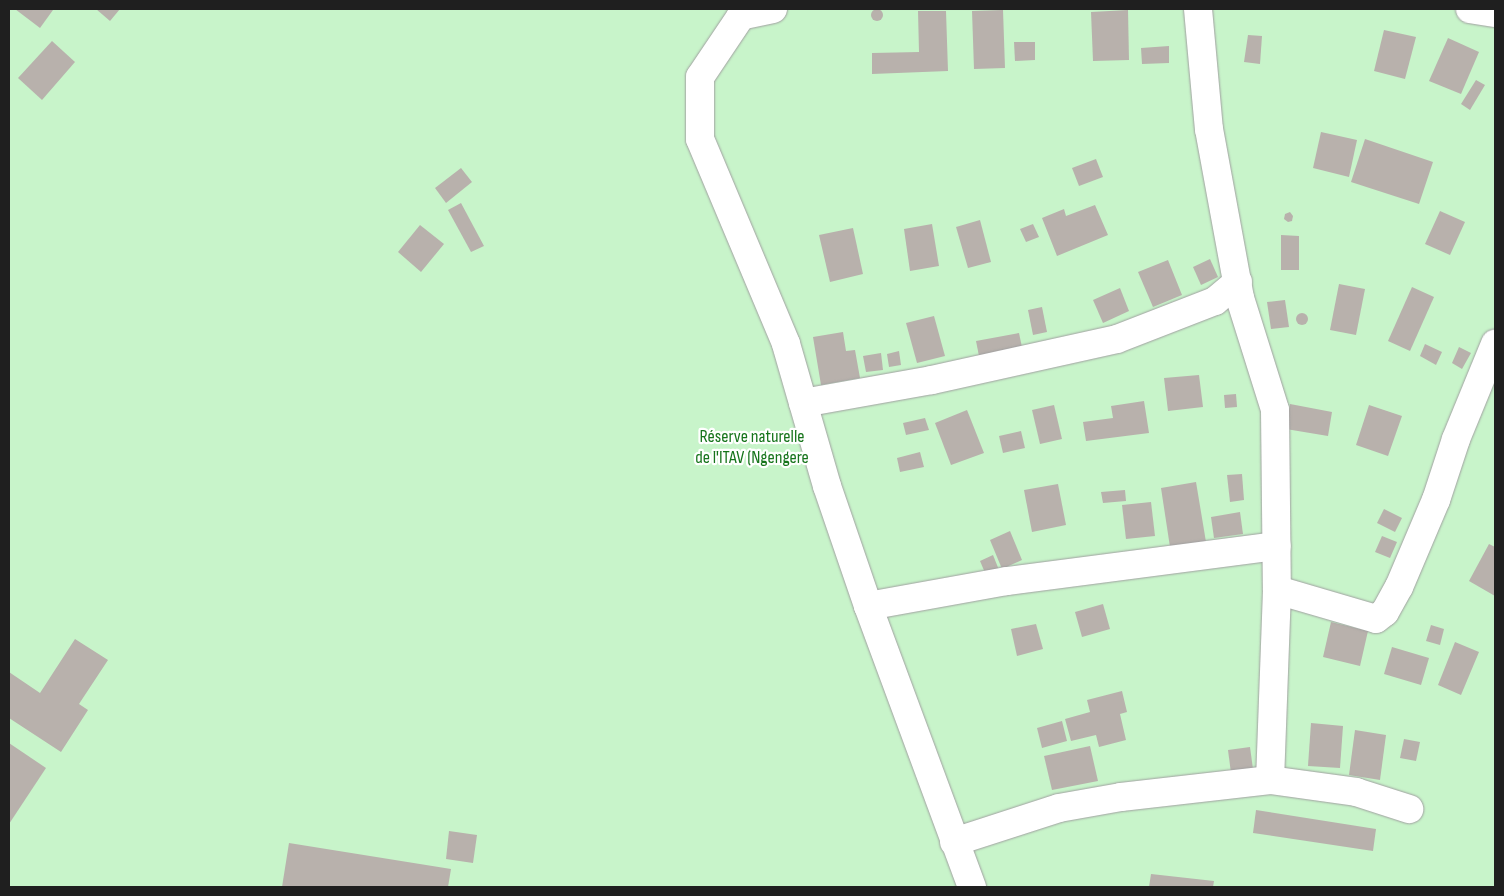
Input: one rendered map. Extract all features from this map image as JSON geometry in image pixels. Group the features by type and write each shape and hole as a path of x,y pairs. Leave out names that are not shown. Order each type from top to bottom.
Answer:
{"street":[{"path":"773,9 741,16 700,77 700,139 786,344 827,486 868,606 972,887"},
{"path":"1198,9 1209,129 1240,298 1275,410 1277,590 1270,780"},
{"path":"1470,9 1495,13"},
{"path":"803,403 932,380 1117,338 1215,301 1238,282"},
{"path":"1277,590 1376,619 1385,612 1399,587 1436,500 1456,439 1495,344"},
{"path":"868,606 1007,581 1277,546"},
{"path":"954,842 1060,808 1121,797 1270,780 1356,792 1409,808"}],"green space":[{"name":"Réserve naturelle de l'ITAV (Ngengere","path":"9,9 1495,9 1495,887 9,887"}],"building":[{"path":"15,9 51,9 53,10 40,28"},
{"path":"96,9 120,9 110,21"},
{"path":"875,9 879,9 883,15 879,21 875,21 871,17 871,13"},
{"path":"1003,10 1005,68 974,69 972,11"},
{"path":"1128,10 1129,60 1093,61 1091,12"},
{"path":"918,11 946,11 948,71 872,74 872,53 919,52"},
{"path":"1384,30 1416,37 1405,79 1374,71"},
{"path":"1248,35 1262,36 1260,64 1244,62"},
{"path":"1448,38 1479,52 1461,94 1429,81"},
{"path":"52,41 75,62 42,100 18,78"},
{"path":"1014,42 1035,42 1035,60 1015,61"},
{"path":"1169,46 1169,63 1142,64 1141,48"},
{"path":"1476,80 1485,85 1470,110 1461,104"},
{"path":"1321,132 1357,140 1349,177 1313,168"},
{"path":"1365,139 1433,162 1419,204 1351,182"},
{"path":"1096,159 1103,177 1079,186 1072,168"},
{"path":"461,168 472,182 446,203 435,188"},
{"path":"461,203 484,246 471,252 448,210"},
{"path":"1095,205 1108,235 1057,256 1042,218 1064,209 1066,216"},
{"path":"1440,211 1465,222 1450,255 1425,244"},
{"path":"1290,212 1293,216 1292,221 1288,222 1284,219 1285,214"},
{"path":"980,220 991,262 968,268 956,227"},
{"path":"932,224 939,266 910,271 904,229"},
{"path":"1033,224 1039,237 1026,242 1020,229"},
{"path":"420,225 444,244 421,272 398,252"},
{"path":"853,228 863,274 830,282 819,235"},
{"path":"1281,235 1299,236 1299,270 1281,270"},
{"path":"1210,259 1218,277 1201,285 1193,267"},
{"path":"1168,260 1182,295 1153,307 1138,272"},
{"path":"1339,284 1365,289 1356,335 1330,330"},
{"path":"1412,287 1434,297 1410,351 1388,341"},
{"path":"1120,288 1129,311 1103,323 1093,300"},
{"path":"1285,300 1289,327 1271,329 1267,302"},
{"path":"1042,307 1047,332 1033,335 1028,310"},
{"path":"1302,313 1308,319 1302,325 1296,319"},
{"path":"934,316 945,356 917,363 906,323"},
{"path":"843,332 846,351 855,350 860,378 821,385 813,337"},
{"path":"1019,333 1023,352 980,361 976,341"},
{"path":"1425,344 1442,352 1436,365 1420,356"},
{"path":"1459,347 1471,353 1462,369 1452,363"},
{"path":"899,351 901,365 889,367 887,354"},
{"path":"881,353 883,370 866,372 863,356"},
{"path":"1199,375 1203,407 1168,411 1164,378"},
{"path":"1236,394 1237,407 1225,408 1224,395"},
{"path":"1144,401 1149,433 1086,441 1083,422 1113,418 1111,406"},
{"path":"1290,404 1332,412 1328,436 1286,429"},
{"path":"1054,405 1062,439 1040,444 1032,410"},
{"path":"1369,405 1402,416 1388,456 1356,445"},
{"path":"967,410 984,453 951,465 935,423"},
{"path":"925,418 929,430 906,435 903,423"},
{"path":"1021,431 1025,448 1003,453 999,436"},
{"path":"920,452 924,467 900,472 897,458"},
{"path":"1242,474 1244,500 1230,502 1227,475"},
{"path":"1196,482 1206,542 1170,547 1161,488"},
{"path":"1058,484 1066,525 1032,532 1024,490"},
{"path":"1125,490 1126,501 1103,503 1101,492"},
{"path":"1151,502 1155,536 1126,539 1122,505"},
{"path":"1384,509 1402,518 1395,532 1377,523"},
{"path":"1240,512 1243,534 1214,538 1211,517"},
{"path":"1010,531 1022,560 1002,569 990,540"},
{"path":"1382,536 1397,542 1390,558 1375,552"},
{"path":"1489,544 1495,547 1495,596 1469,581"},
{"path":"993,555 999,570 986,575 980,561"},
{"path":"1103,604 1110,629 1082,637 1075,612"},
{"path":"1331,622 1368,631 1360,666 1323,657"},
{"path":"1036,624 1043,649 1017,656 1011,629"},
{"path":"1431,625 1444,629 1440,645 1426,641"},
{"path":"75,639 108,660 79,704 88,710 61,752 9,718 9,672 40,693"},
{"path":"1455,642 1479,652 1461,695 1438,685"},
{"path":"1392,647 1429,658 1421,685 1384,674"},
{"path":"1122,691 1127,712 1120,714 1126,740 1099,747 1096,735 1071,741 1065,719 1090,712 1087,700"},
{"path":"1062,721 1067,741 1042,748 1037,728"},
{"path":"1311,723 1343,726 1340,768 1308,766"},
{"path":"1355,730 1386,735 1380,780 1349,775"},
{"path":"1404,739 1420,742 1416,761 1400,758"},
{"path":"9,743 46,768 9,824"},
{"path":"1090,746 1098,781 1052,790 1044,756"},
{"path":"1250,747 1253,769 1231,773 1228,750"},
{"path":"1256,810 1376,829 1373,851 1253,833"},
{"path":"449,831 477,835 473,863 446,859"},
{"path":"289,843 451,869 448,887 282,887"},
{"path":"1151,874 1214,881 1213,887 1149,887"}]}
